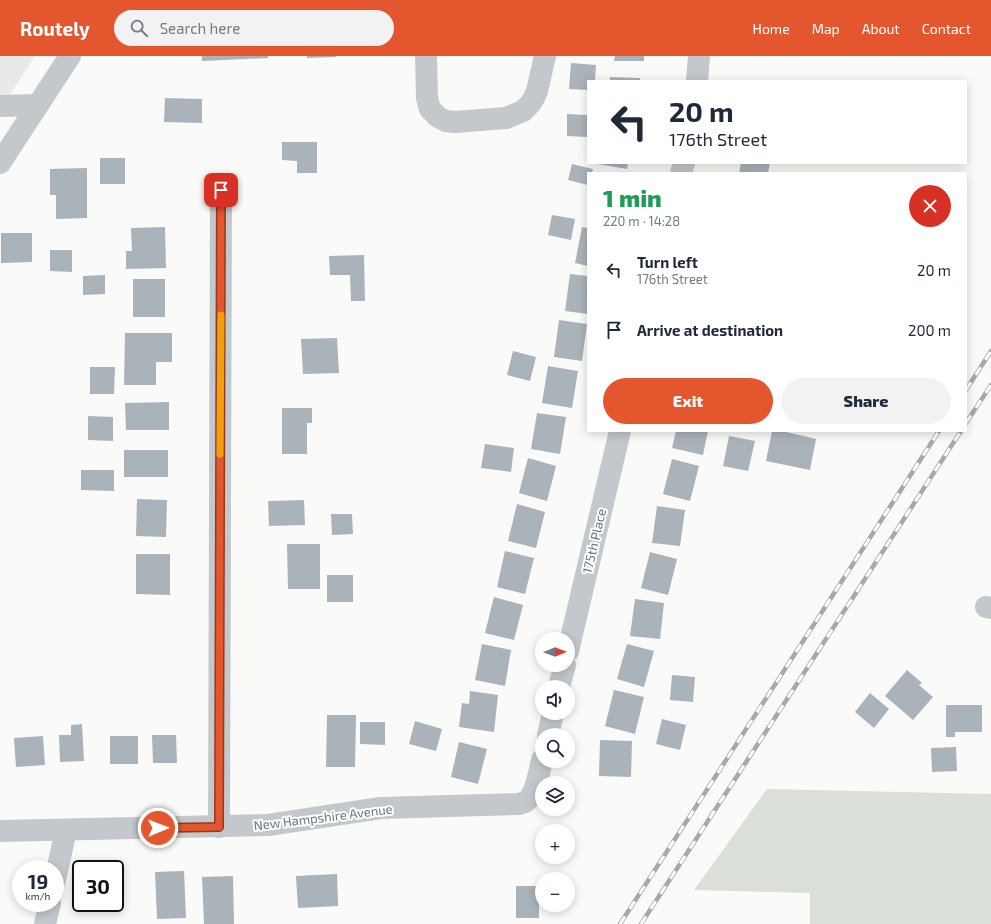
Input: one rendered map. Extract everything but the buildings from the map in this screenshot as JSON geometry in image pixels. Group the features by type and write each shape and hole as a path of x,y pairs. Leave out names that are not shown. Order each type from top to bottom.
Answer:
{"street":[{"path":"0,163 70,56"},
{"path":"426,56 427,98 430,109 438,117 446,121 455,122 506,118 523,111 530,104 537,91 545,56"},
{"path":"697,80 699,56"},
{"path":"0,106 38,105"},
{"path":"219,827 221,190"},
{"name":"175th Place","path":"572,632 620,432"},
{"name":"New Hampshire Avenue","path":"0,831 268,826 381,808 519,804 530,798 534,792 540,768"},
{"path":"59,860 66,830"},
{"path":"45,924 48,912"}],"shaded area":[{"path":"0,56 35,56 0,110"},
{"path":"767,789 991,794 991,924 810,924 810,893 694,890"}],"railway":[{"path":"967,388 991,351"},
{"path":"967,421 991,385"},
{"path":"620,924 938,432"},
{"path":"641,924 960,432"}],"slow traffic":[{"path":"220,454 221,315"}],"route":[{"path":"158,828 219,827 221,190"}]}
